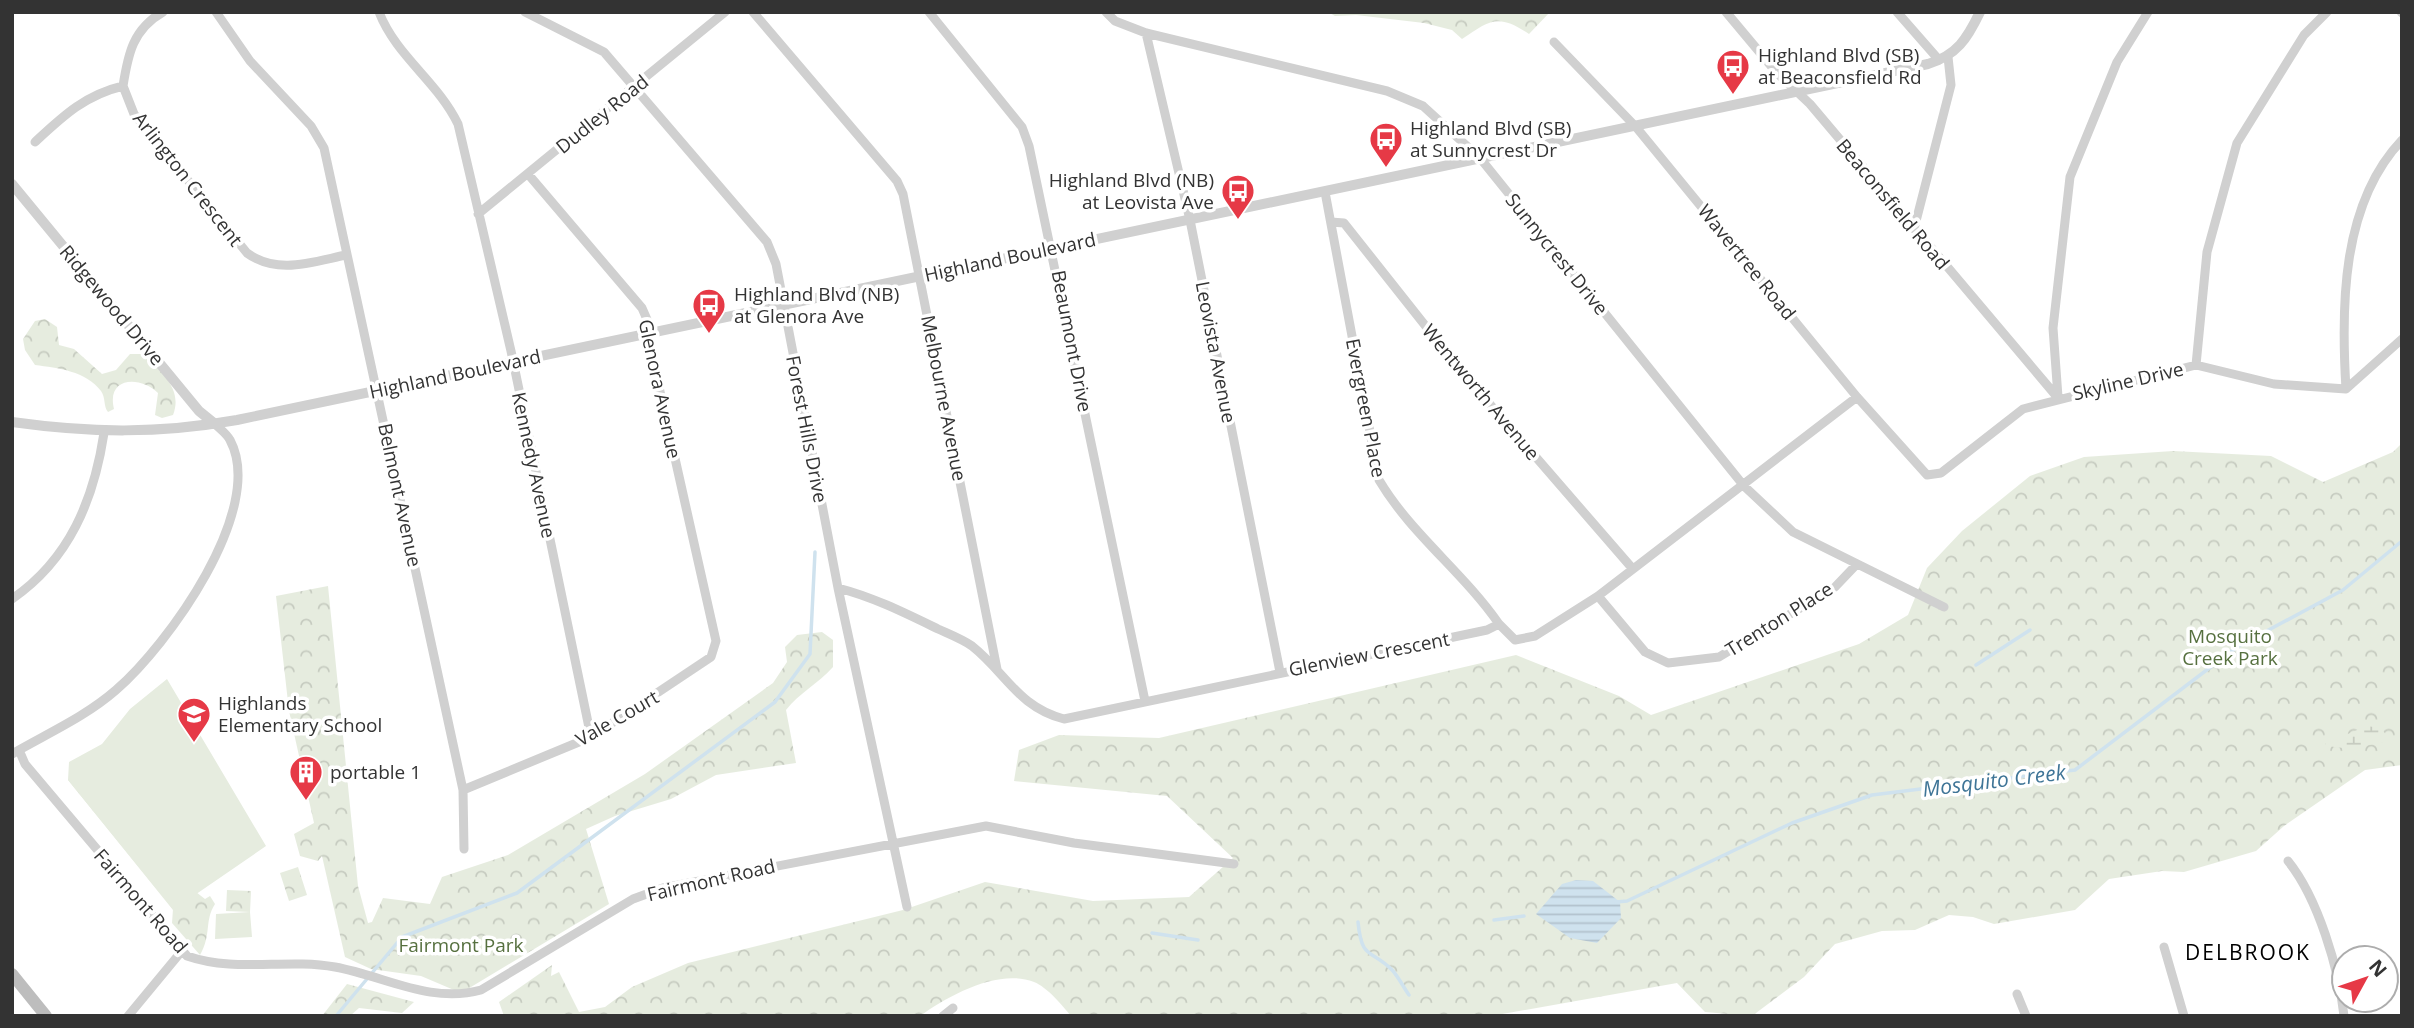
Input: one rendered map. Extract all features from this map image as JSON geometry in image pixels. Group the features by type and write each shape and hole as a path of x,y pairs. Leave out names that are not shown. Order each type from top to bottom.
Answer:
{"main road":[{"path":"12,974 46,1016"}],"street":[{"path":"35,142 74,106 89,97 123,86 129,51 140,30 163,12"},
{"name":"Belmont Avenue","path":"216,12 250,61 319,138 324,148 463,790 464,849"},
{"name":"Kennedy Avenue","path":"379,12 388,36 450,108 458,124 513,361 591,737"},
{"name":"Forest Hills Drive","path":"525,12 604,52 767,242 776,264 838,588 907,907"},
{"name":"Dudley Road","path":"478,214 725,12"},
{"name":"Melbourne Avenue","path":"753,12 897,181 903,194 997,669"},
{"name":"Beaumont Drive","path":"929,12 1022,127 1029,146 1053,248 1145,701"},
{"name":"Sunnycrest Drive","path":"1106,12 1115,21 1146,33 1388,91 1423,106 1480,158 1744,486 1793,532 1944,607"},
{"name":"Beaconsfield Road","path":"1726,12 2058,398"},
{"path":"1897,12 1918,37 1944,59 1951,85 1914,229"},
{"path":"1944,59 1962,46 1980,12"},
{"path":"2058,398 2053,328 2070,177 2118,62 2148,12"},
{"path":"2196,365 2207,252 2237,143 2304,35 2327,12"},
{"name":"Leovista Avenue","path":"1146,33 1190,219 1280,672"},
{"name":"Wavertree Road","path":"1554,43 1636,127 1857,397 1927,475 1941,473"},
{"name":"Highland Boulevard","path":"12,422 104,433 215,424 1636,127 1944,59"},
{"name":"Arlington Crescent","path":"123,86 134,114 247,253 256,260 289,267 346,255"},
{"path":"2346,389 2344,308 2354,231 2375,181 2402,140"},
{"name":"Glenora Avenue","path":"528,174 642,308 650,333 706,600"},
{"name":"Ridgewood Drive","path":"12,184 199,411 215,424"},
{"name":"Evergreen Place","path":"1325,192 1379,480 1395,507 1480,596 1499,624"},
{"name":"Wentworth Avenue","path":"1331,222 1344,223 1462,372 1632,568"},
{"path":"2346,389 2402,339"},
{"name":"Skyline Drive","path":"1941,473 2023,410 2058,398 2196,365 2274,384 2346,389"},
{"path":"1499,624 1515,640 1535,636 1598,597 1632,568 1744,486 1857,397"},
{"path":"16,752 78,719 116,690 164,641 192,599 221,540 237,480 230,440 215,424"},
{"path":"12,599 47,569 80,520 95,484 104,433"},
{"name":"Trenton Place","path":"1598,597 1645,652 1668,663 1718,657 1835,587 1856,565"},
{"name":"Glenview Crescent","path":"838,588 871,597 970,645 997,669 1022,699 1044,714 1064,719 1487,630 1499,624"},
{"name":"Vale Court","path":"463,790 591,737 712,657 716,641 706,600"},
{"name":"Fairmont Road","path":"16,752 181,952 217,965 296,964 361,973 436,995 465,995 501,981 633,899 663,888 986,826 1074,843 1234,863"},
{"path":"2288,861 2300,876 2328,943 2344,1016"},
{"path":"2164,947 2184,1016"},
{"path":"128,1016 181,952"},
{"path":"2017,994 2026,1016"},
{"path":"943,1016 953,1007"}],"green space":[{"path":"1328,12 1550,12 1529,34 1502,21 1480,27 1462,39 1452,30 1424,23 1356,15 1335,16"},
{"path":"45,319 57,327 59,345 74,349 102,374 116,370 130,354 146,354 173,390 173,415 162,418 155,415 158,393 151,387 134,382 127,382 115,390 114,409 108,412 101,391 88,379 71,372 35,365 25,350 23,339 35,321"},
{"name":"Mosquito Creek Park","path":"2402,443 2402,765 2365,770 2284,826 2256,851 2184,872 2162,871 2109,879 2075,910 1994,924 1973,917 1949,915 1915,930 1882,931 1835,944 1804,977 1752,1016 1705,1012 1677,983 1491,1016 1071,1016 1054,997 1034,982 1006,978 960,992 920,1016 504,1016 499,1002 552,965 551,976 559,972 579,1012 605,1007 632,987 688,963 903,910 985,882 1093,901 1189,897 1233,858 1167,796 1014,781 1019,750 1059,735 1159,738 1516,655 1619,696 1651,715 1859,644 1908,615 1927,568 1962,531 2030,476 2084,457 2173,451 2271,456 2323,482 2393,452"},
{"name":"Fairmont Park","path":"328,586 358,886 368,923 372,922 383,898 430,904 442,877 508,855 645,774 773,683 787,662 785,647 797,635 822,632 833,640 833,667 786,710 796,763 716,775 671,799 615,816 586,829 609,904 461,993 421,976 371,969 345,957 322,856 318,861 300,856 294,834 314,823 289,711 276,596"},
{"path":"167,679 266,846 173,910 68,780 69,762 102,744 130,709"},
{"path":"2359,725 2381,728 2387,736 2384,742 2345,748 2325,744 2357,730"},
{"path":"78,776 196,892 205,899 210,896 215,904 200,955 172,923 173,909 68,780"},
{"path":"298,867 307,895 289,901 280,873"},
{"path":"227,890 251,891 250,912 226,911"},
{"path":"250,912 252,937 215,939 216,914"},
{"path":"347,984 414,1002 402,1013 359,1008 350,1016 322,1016"}],"water":[{"path":"1576,880 1593,881 1620,902 1621,918 1597,943 1570,938 1536,914 1562,884"}],"waterway":[{"name":"Mosquito Creek","path":"1616,902 1627,901 1792,823 1872,795 2075,770 2237,647 2343,590 2402,541"},
{"path":"336,1016 402,937 517,893 775,702 810,654 815,552"},
{"path":"1976,665 2030,630"},
{"name":"Mosquito Creek","path":"1494,920 1524,916"},
{"path":"1358,922 1365,949 1393,971 1409,995"},
{"path":"1152,933 1198,940"}],"place":[{"name":"Highland Blvd (SB) at Beaconsfield Rd","path":"1733,96"},
{"name":"Highland Blvd (SB) at Sunnycrest Dr","path":"1386,169"},
{"name":"Highland Blvd (NB) at Leovista Ave","path":"1238,221"},
{"name":"Highland Blvd (NB) at Glenora Ave","path":"709,335"},
{"name":"Highlands Elementary School","path":"194,744"},
{"name":"portable 1","path":"306,802"}],"district":[{"name":"DELBROOK","path":"2248,952"}]}
